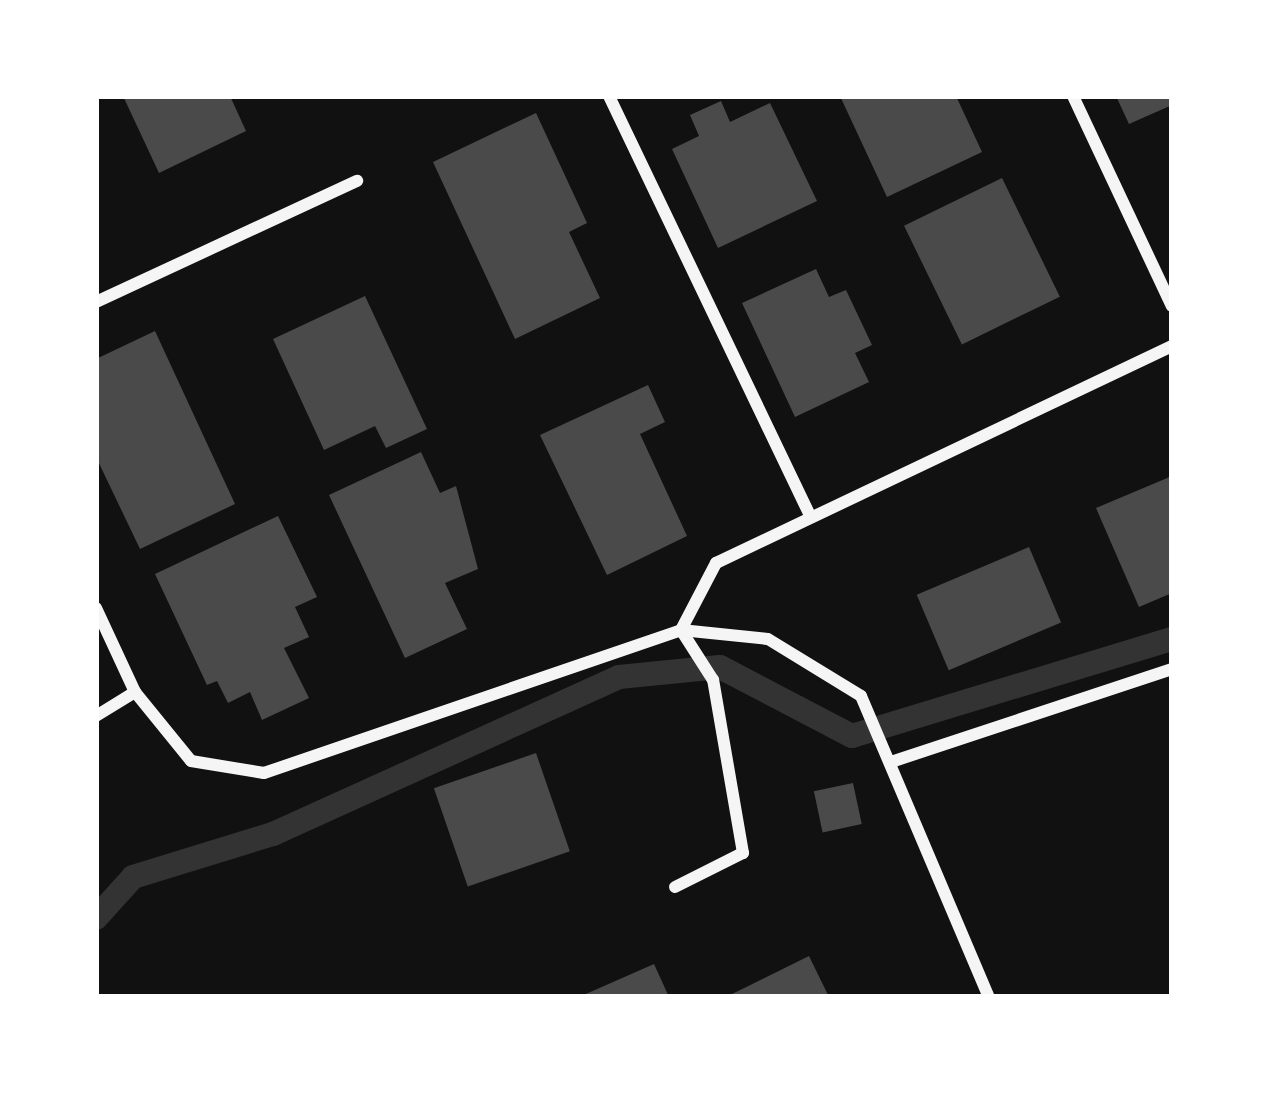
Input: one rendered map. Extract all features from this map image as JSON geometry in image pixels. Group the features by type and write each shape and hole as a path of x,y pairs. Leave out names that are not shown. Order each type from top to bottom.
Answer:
{"street":[{"path":"609,96 810,516"},
{"path":"1073,96 1172,306"},
{"path":"96,302 357,181"},
{"path":"681,630 716,563 1168,351"},
{"path":"96,608 135,692 191,761 264,773 681,630 768,639 861,696 989,997"},
{"path":"675,887 743,853 713,680 681,630"},
{"path":"891,762 1172,669"},
{"path":"96,716 135,692"}],"building":[{"path":"123,96 230,96 246,131 159,173"},
{"path":"840,96 956,96 982,152 887,197"},
{"path":"1116,96 1172,96 1172,105 1129,124"},
{"path":"721,101 730,122 770,103 817,201 718,248 672,149 699,136 690,115"},
{"path":"536,113 587,223 569,232 600,298 515,339 433,162"},
{"path":"1002,178 1060,297 962,344 904,226"},
{"path":"816,269 829,297 846,290 872,345 855,353 869,382 795,417 742,303"},
{"path":"365,296 427,429 386,448 375,426 324,450 273,339"},
{"path":"155,331 235,504 140,549 96,457 96,359"},
{"path":"648,385 665,422 640,434 687,536 607,575 540,435"},
{"path":"421,452 440,493 456,486 478,569 445,583 467,629 405,658 329,495"},
{"path":"1172,476 1172,593 1139,607 1096,508"},
{"path":"278,516 317,597 295,607 309,637 284,648 309,698 262,720 250,692 228,703 217,681 207,685 155,574"},
{"path":"1029,547 1061,622 949,670 917,595"},
{"path":"536,753 570,851 468,886 434,788"},
{"path":"853,783 862,824 823,832 814,791"},
{"path":"809,956 829,997 732,994"},
{"path":"654,964 669,997 579,997"}],"waterway":[{"path":"96,918 133,877 273,834 619,677 720,667 852,736 1172,639"}]}
